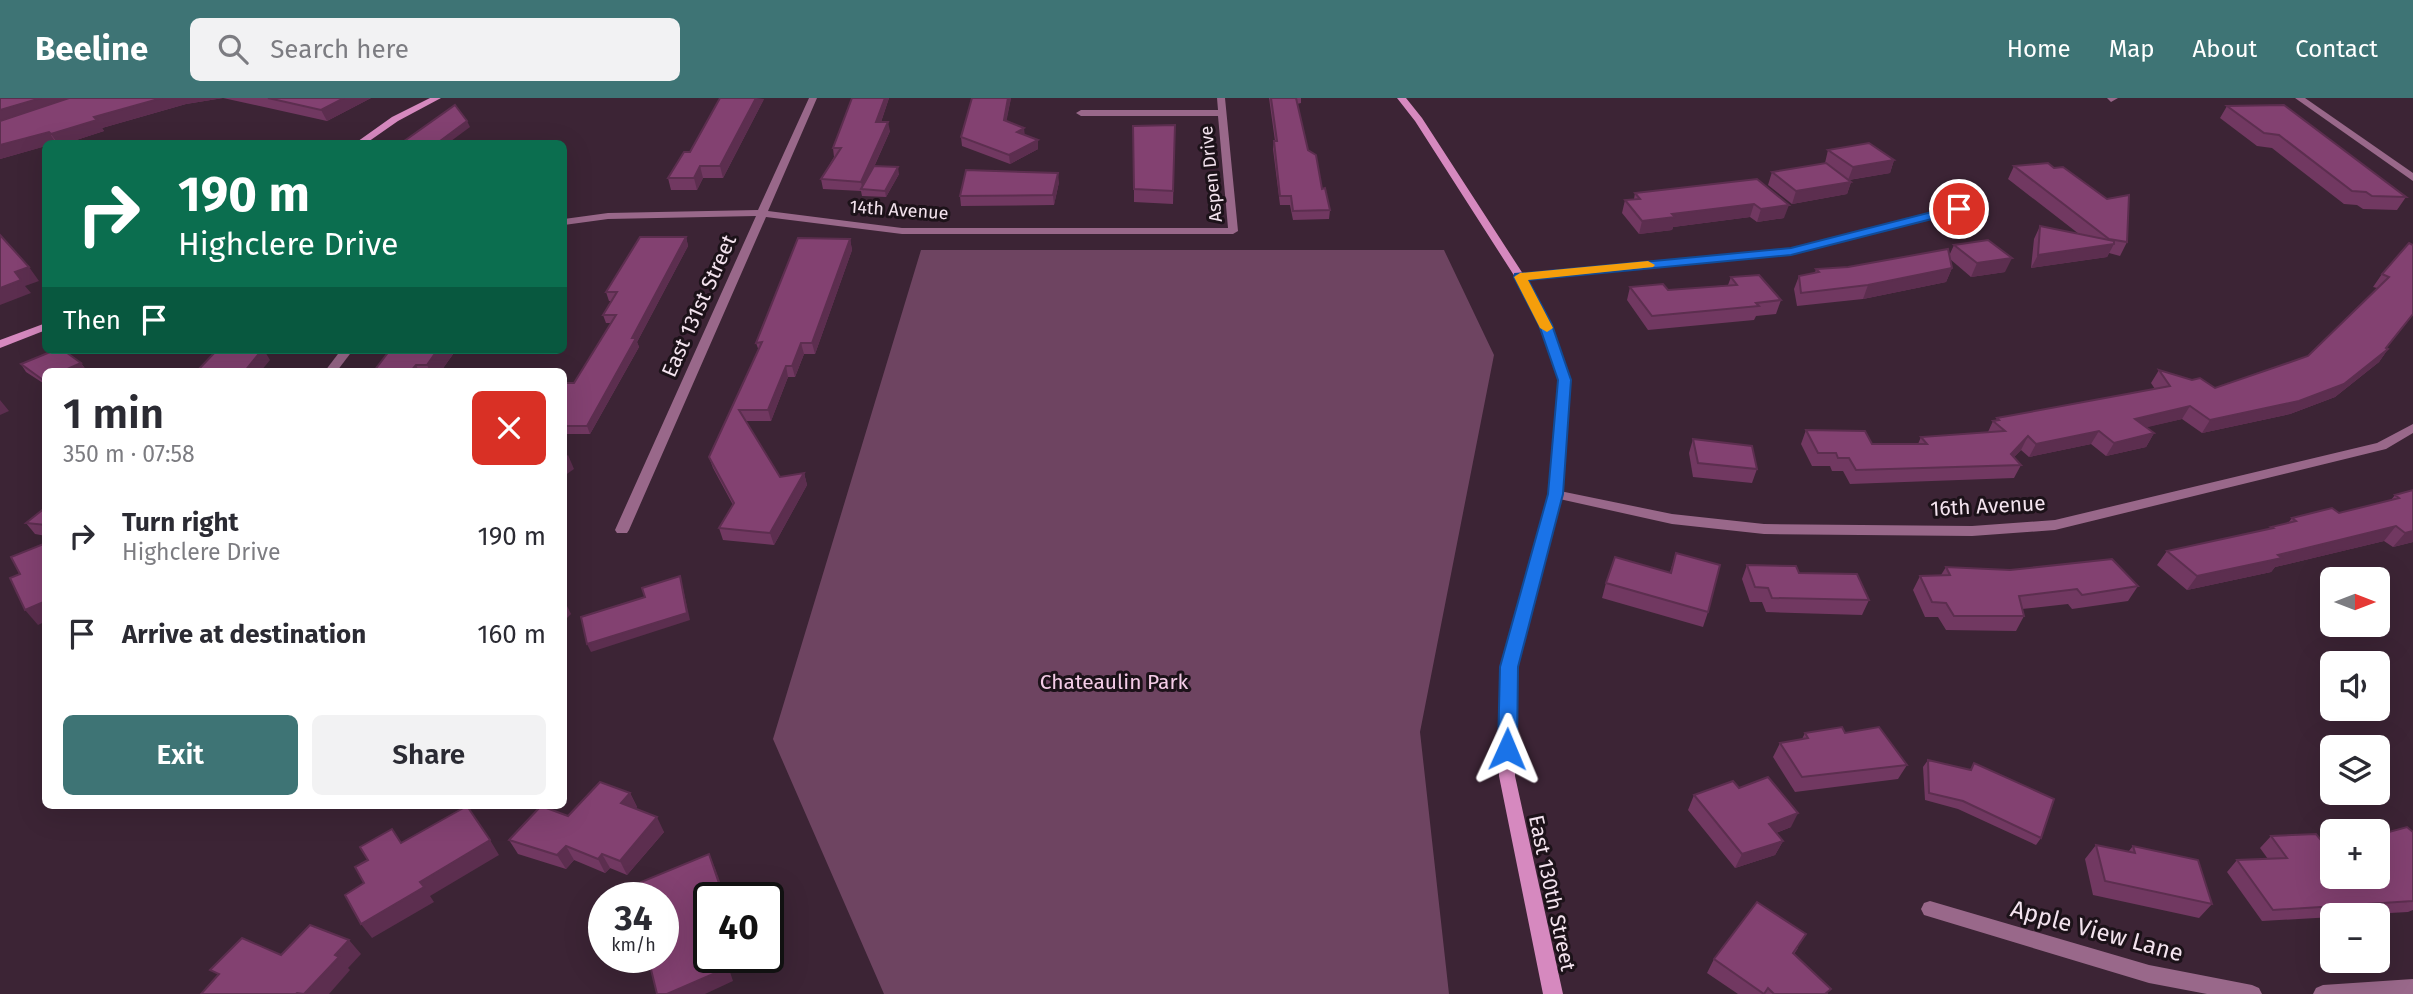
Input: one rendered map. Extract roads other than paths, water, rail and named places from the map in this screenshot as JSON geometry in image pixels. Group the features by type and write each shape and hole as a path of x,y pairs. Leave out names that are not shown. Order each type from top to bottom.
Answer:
{"street":[{"path":"364,140 395,119 438,98"},
{"name":"East 131st Street","path":"622,530 813,98"},
{"name":"Aspen Drive","path":"1221,98 1233,231"},
{"name":"East 130th Street","path":"1401,98 1419,120 1520,277 1546,325 1564,380 1555,494 1509,667 1507,776 1553,994"},
{"path":"2299,98 2413,178"},
{"name":"Aspen Drive","path":"1081,113 1222,113"},
{"path":"1520,277 1791,251 1959,209"},
{"name":"14th Avenue","path":"567,222 608,216 760,213 902,232 1233,231"},
{"path":"0,344 42,328"},
{"path":"333,368 344,354"},
{"name":"16th Avenue","path":"1555,494 1672,519 1764,529 1985,530 2054,525 2381,446 2413,428"},
{"name":"Apple View Lane","path":"1930,909 2149,974 2252,994"},
{"path":"2323,994 2413,988"}],"park label":[{"name":"Chateaulin Park","path":"1114,682"}]}
